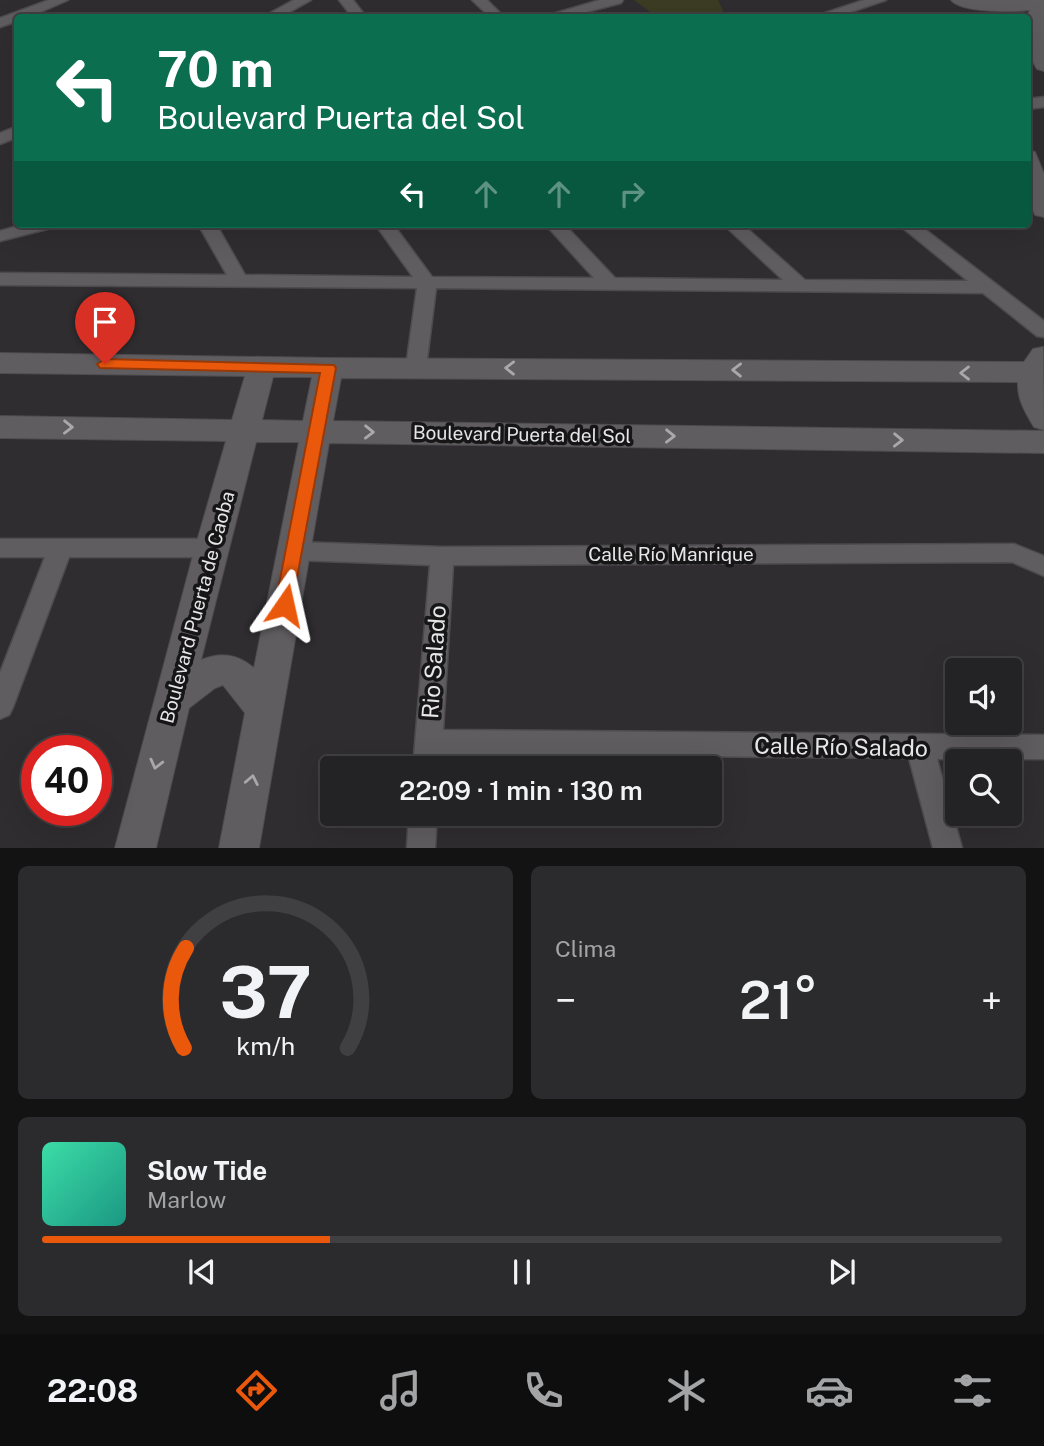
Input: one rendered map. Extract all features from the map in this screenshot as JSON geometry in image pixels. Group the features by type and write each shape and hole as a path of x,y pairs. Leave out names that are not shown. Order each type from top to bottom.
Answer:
{"main road":[{"path":"962,1 1009,7 1044,3"},
{"path":"1044,3 1033,16 1032,34 1044,65"},
{"path":"1031,169 1044,210"},
{"path":"0,363 328,368 1039,363 1031,386 1034,400 1044,419"},
{"name":"Boulevard Puerta de Caoba","path":"135,848 211,548 262,367"},
{"path":"239,848 328,368"},
{"name":"Boulevard Puerta del Sol","path":"0,427 1044,442"},
{"path":"173,699 199,676 215,669 232,670 247,682 265,711"}],"street":[{"path":"13,4 27,13 61,0"},
{"path":"275,14 304,0"},
{"path":"346,0 358,14"},
{"path":"480,0 495,14"},
{"path":"561,14 616,0"},
{"path":"830,14 862,5 879,7"},
{"path":"0,236 30,228"},
{"path":"209,228 239,280"},
{"path":"387,228 427,283 416,366"},
{"path":"558,228 610,284"},
{"path":"736,228 800,285"},
{"path":"911,228 1044,331"},
{"path":"932,243 934,228"},
{"path":"0,279 987,287"},
{"path":"0,548 211,548"},
{"path":"0,707 60,549"},
{"name":"Calle Río Manrique","path":"295,551 442,556 1014,552 1044,566"},
{"name":"Rio Salado","path":"427,755 442,556"},
{"name":"Calle Río Salado","path":"427,755 1044,747"},
{"path":"919,748 948,848"},
{"path":"421,848 422,826"}],"green space":[{"path":"634,0 718,0 725,14 653,14"}],"route":[{"path":"105,364 328,368 285,605"}]}
